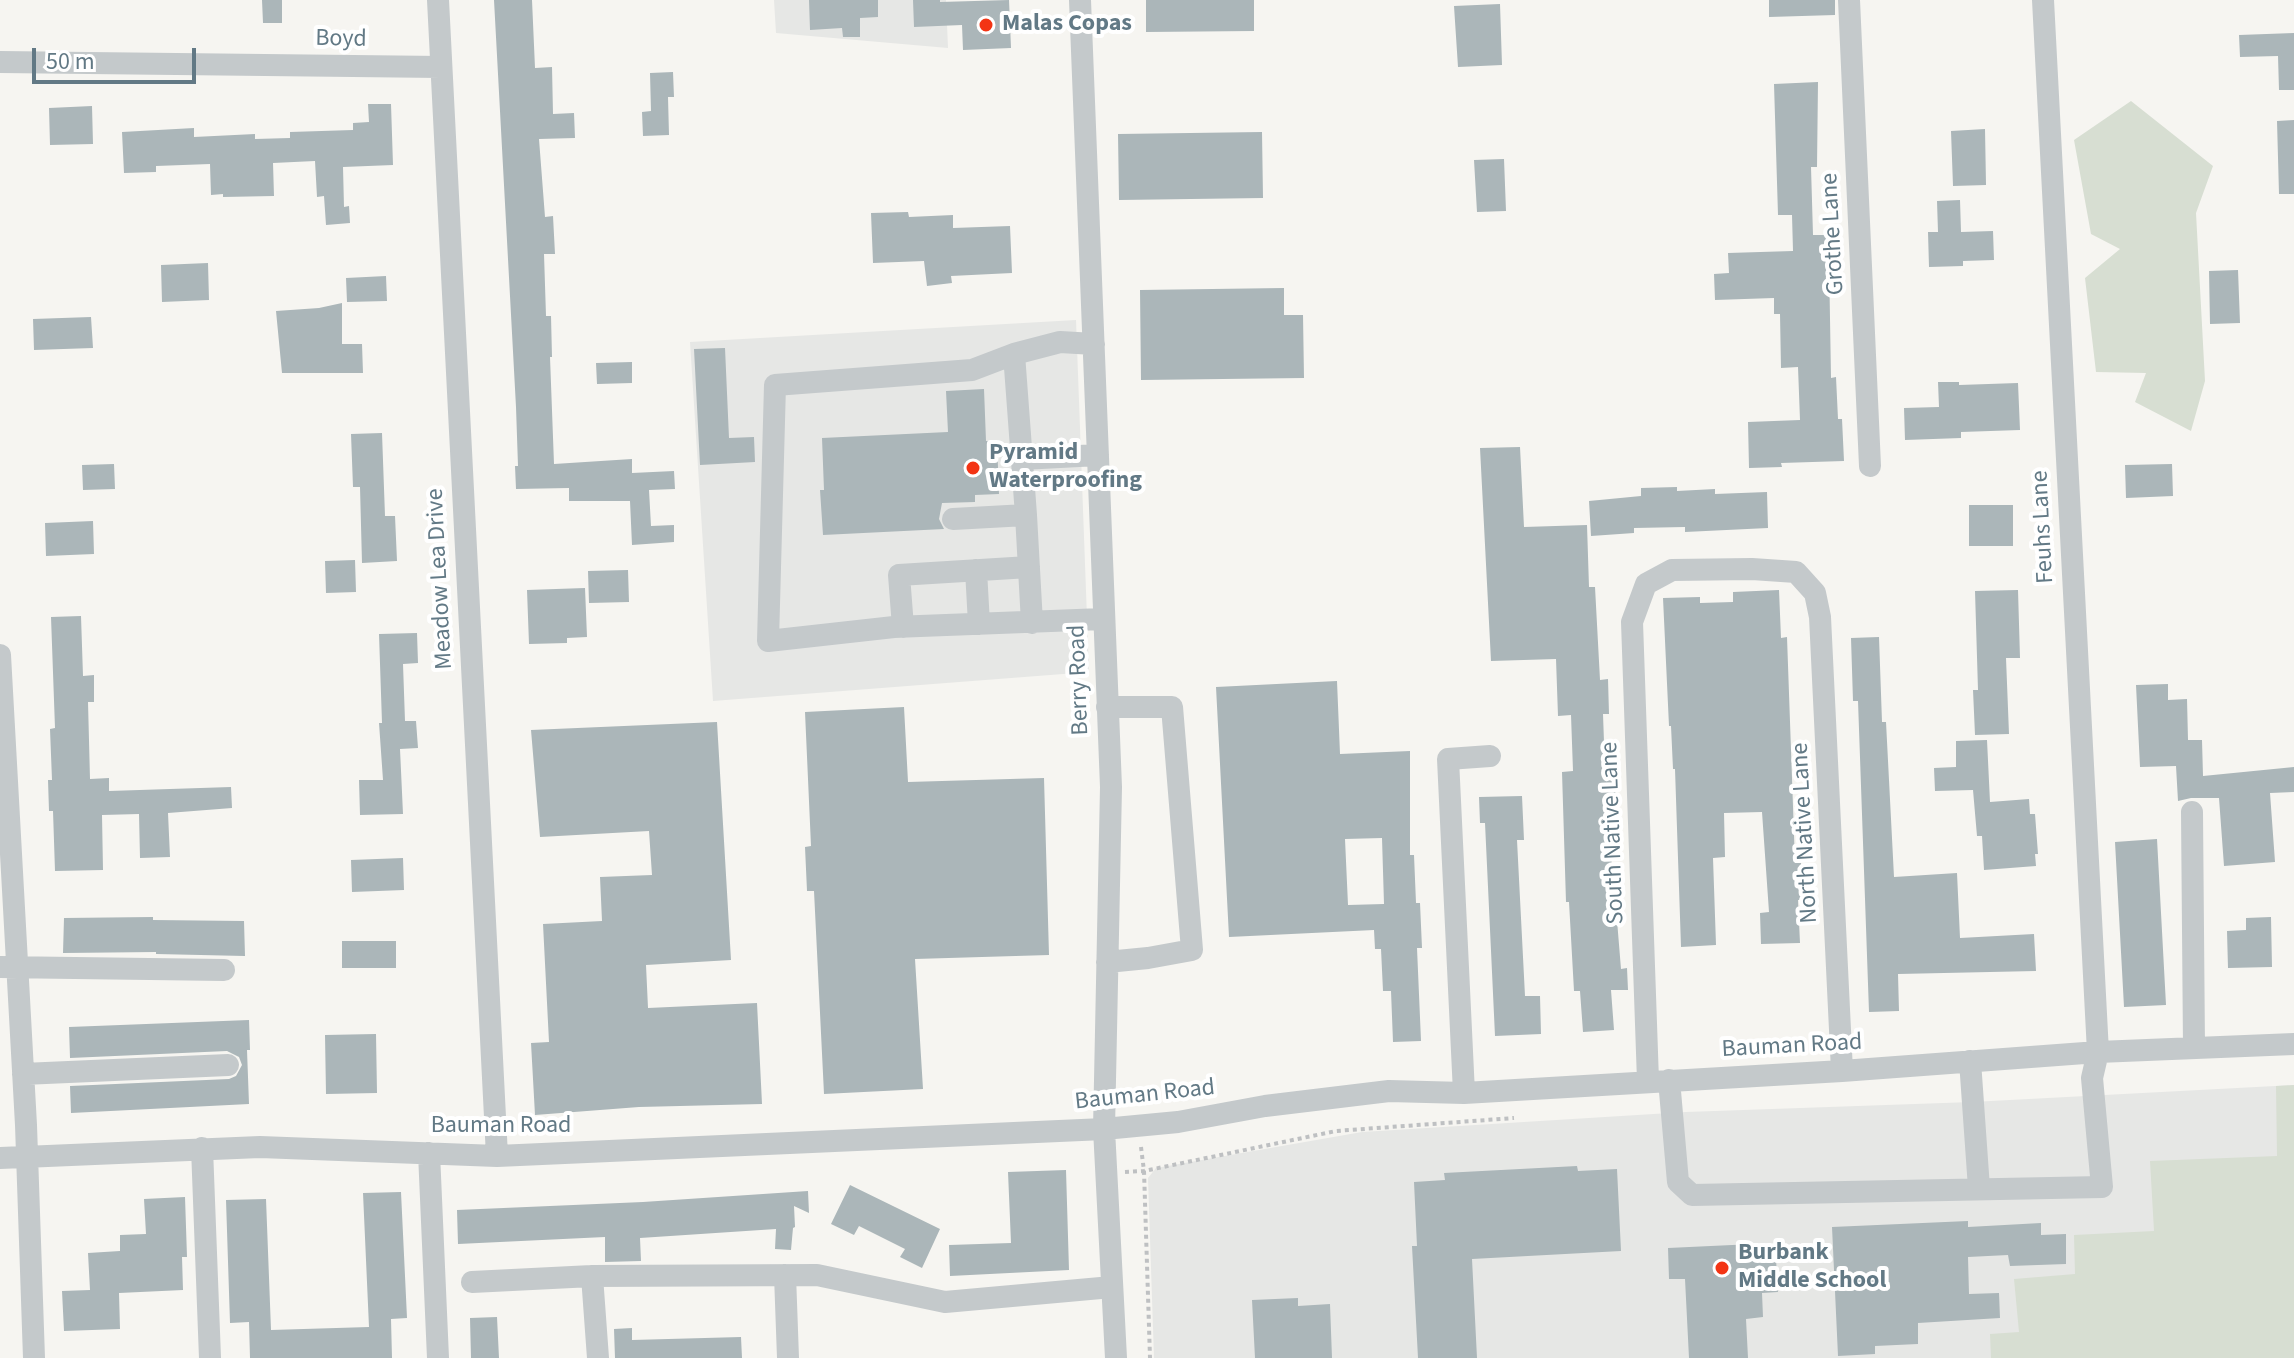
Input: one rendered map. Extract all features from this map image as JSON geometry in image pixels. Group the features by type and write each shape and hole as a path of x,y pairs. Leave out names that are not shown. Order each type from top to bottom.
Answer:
{"street":[{"name":"Meadow Lea Drive","path":"438,0 497,1156"},
{"name":"Berry Road","path":"1080,0 1111,787 1104,1129 1116,1358"},
{"name":"Grothe Lane","path":"1849,0 1870,466"},
{"name":"Feuhs Lane","path":"1979,1188 2102,1187 2092,1078 2098,1052 2043,0"},
{"name":"Boyd","path":"0,62 441,67"},
{"path":"1094,344 1060,342 1014,354 972,370 775,385 768,641 903,627 1103,619"},
{"path":"1014,354 1032,623"},
{"path":"1022,459 1098,455"},
{"path":"953,519 1026,515"},
{"path":"903,627 899,575 1029,567"},
{"name":"North Native Lane","path":"1646,584 1672,570 1752,569 1796,572 1815,593 1821,633 1842,1071"},
{"path":"976,570 979,624"},
{"name":"South Native Lane","path":"1646,584 1632,622 1646,1022 1678,1182 1692,1195 1979,1188"},
{"path":"0,655 9,968 23,1074 34,1358"},
{"path":"1107,707 1172,707 1192,950 1107,962"},
{"path":"1464,1093 1448,759 1490,756"},
{"path":"2192,812 2194,1048"},
{"path":"9,968 224,970"},
{"name":"Bauman Road","path":"0,1158 260,1147 497,1156 1104,1129 1178,1122 1265,1106 1389,1091 1464,1093 1842,1071 2098,1052 2294,1044"},
{"path":"1970,1061 1979,1188"},
{"path":"23,1074 228,1065"},
{"path":"202,1148 210,1358"},
{"path":"429,1153 438,1358"},
{"path":"785,1275 788,1358"},
{"path":"472,1282 592,1276 817,1275 945,1302 1112,1287"},
{"path":"592,1276 598,1358"}],"path":[{"path":"1118,1172 1144,1171 1336,1131 1514,1118"},
{"path":"1141,1141 1150,1358"}],"shaded area":[{"path":"774,0 946,0 948,48 776,33"},
{"path":"2131,101 2213,166 2196,213 2205,381 2191,431 2135,402 2146,373 2096,372 2085,278 2120,249 2091,234 2074,140"},
{"path":"1076,320 1089,672 713,701 690,342"},
{"name":"Burbank Middle School","path":"2294,1085 2294,1358 1154,1358 1148,1178 1156,1168 1362,1132 1686,1112 1972,1102"},
{"path":"2294,1085 2294,1358 1991,1358 1990,1334 2019,1332 2014,1279 2075,1274 2074,1235 2154,1231 2150,1161 2277,1156 2276,1086"}],"building":[{"path":"262,0 282,0 282,23 263,23"},
{"path":"494,0 532,0 535,68 552,67 553,114 574,113 575,138 539,139 545,217 553,216 555,254 544,254 546,316 551,316 554,464 632,459 632,473 674,471 675,489 649,490 651,526 674,525 674,542 632,545 630,501 569,501 569,488 516,489 516,407"},
{"path":"809,0 878,0 878,17 860,18 860,37 843,37 842,28 810,30"},
{"name":"Malas Copas","path":"913,0 1009,0 1011,48 963,50 962,25 914,27"},
{"path":"1146,0 1254,0 1254,31 1146,32"},
{"path":"1769,0 1835,0 1835,15 1769,17"},
{"path":"1500,4 1502,65 1458,67 1454,6"},
{"path":"2294,33 2294,90 2279,90 2278,56 2240,57 2239,35"},
{"path":"673,72 674,97 668,97 669,135 643,136 642,112 651,111 650,73"},
{"path":"1818,82 1817,167 1811,167 1813,235 1832,235 1833,258 1829,259 1831,378 1836,377 1844,461 1781,463 1782,467 1749,468 1748,422 1800,420 1798,367 1781,368 1780,314 1774,314 1774,298 1715,300 1714,274 1729,273 1728,253 1793,251 1792,215 1778,215 1774,84"},
{"path":"368,104 391,104 393,165 343,167 344,207 349,206 350,223 326,225 324,196 317,197 315,161 273,163 274,196 211,195 210,164 156,166 156,172 124,173 122,132 194,128 194,137 255,134 255,139 290,138 290,132 353,130 353,123 369,122"},
{"path":"92,106 93,144 50,145 49,108"},
{"path":"2294,120 2294,194 2279,194 2277,121"},
{"path":"1985,129 1986,185 1953,186 1951,131"},
{"path":"1262,132 1263,198 1119,200 1118,134"},
{"path":"1504,159 1506,211 1477,212 1474,160"},
{"path":"1960,200 1961,232 1993,231 1994,260 1963,261 1963,266 1929,267 1928,232 1938,232 1937,201"},
{"path":"908,212 909,217 953,215 953,228 1010,226 1012,273 951,276 952,283 927,286 924,261 873,263 871,213"},
{"path":"208,263 209,300 162,302 161,265"},
{"path":"2238,270 2240,323 2210,324 2209,271"},
{"path":"386,276 387,301 347,302 346,278"},
{"path":"1284,288 1284,315 1303,315 1304,378 1141,380 1140,290"},
{"path":"342,303 342,344 362,344 363,373 282,373 276,311"},
{"path":"91,317 93,348 34,350 33,319"},
{"path":"725,348 729,438 754,437 755,462 700,465 694,349"},
{"path":"632,362 632,383 597,384 596,363"},
{"path":"1938,382 1959,382 1959,385 2018,383 2020,430 1961,432 1961,438 1905,440 1904,408 1939,407"},
{"path":"984,389 986,441 997,441 999,494 975,495 975,502 942,503 939,519 944,529 823,535 820,490 824,490 822,438 948,432 946,391"},
{"path":"382,433 385,516 395,516 397,561 362,563 360,487 353,487 351,434"},
{"path":"1520,447 1524,527 1587,525 1589,587 1595,587 1600,680 1608,679 1609,714 1603,714 1605,770 1614,770 1616,805 1610,806 1613,908 1616,908 1621,969 1627,968 1628,990 1611,990 1614,1030 1583,1032 1580,991 1574,991 1569,902 1566,902 1562,772 1573,771 1571,715 1558,716 1556,659 1491,661 1480,448"},
{"path":"114,464 115,489 83,490 82,465"},
{"path":"2172,464 2173,496 2126,498 2125,465"},
{"path":"1677,487 1677,491 1715,489 1715,494 1767,492 1768,528 1685,532 1685,527 1634,528 1634,533 1591,536 1589,501 1641,496 1641,488"},
{"path":"1969,505 2013,505 2013,546 1969,546"},
{"path":"93,521 94,554 46,556 45,523"},
{"path":"355,560 356,592 326,593 325,561"},
{"path":"628,570 629,602 589,603 588,571"},
{"path":"585,588 587,637 567,638 567,643 529,644 527,590"},
{"path":"1779,590 1781,638 1787,637 1795,863 1801,863 1802,900 1798,900 1800,943 1761,944 1760,913 1769,912 1762,812 1724,813 1725,857 1713,858 1716,945 1681,947 1675,769 1669,726 1663,598 1700,597 1700,603 1733,602 1733,592"},
{"path":"2018,590 2020,658 2006,658 2009,734 1975,735 1973,690 1978,690 1975,591"},
{"path":"81,616 83,676 94,675 94,702 88,702 90,779 109,778 109,791 231,787 232,808 168,813 170,857 140,858 139,814 102,815 103,870 55,871 53,811 49,811 48,780 52,780 50,729 55,728 51,617"},
{"path":"417,633 418,663 403,664 405,721 416,721 418,748 400,749 403,814 360,815 359,780 383,780 379,723 382,723 379,634"},
{"path":"1879,637 1894,877 1957,873 1960,938 2034,934 2036,971 1898,974 1899,1011 1869,1012 1858,701 1853,701 1851,638"},
{"path":"1337,681 1340,754 1410,751 1410,855 1414,855 1422,948 1417,948 1421,1041 1393,1042 1391,991 1383,991 1381,949 1375,949 1374,930 1229,937 1216,687","holes":["1382,838 1384,904 1348,905 1345,839"]},
{"path":"2168,684 2168,700 2187,699 2188,740 2202,740 2203,776 2294,767 2294,792 2270,793 2275,862 2224,866 2219,798 2178,801 2176,766 2140,767 2136,685"},
{"path":"904,707 908,782 1044,778 1049,955 915,959 923,1089 824,1094 814,891 807,891 805,847 811,846 805,712"},
{"path":"717,722 731,960 646,965 648,1008 757,1003 762,1104 639,1107 535,1115 531,1043 549,1042 543,924 602,921 600,877 652,875 649,831 540,837 531,730"},
{"path":"1987,740 1990,802 2029,799 2030,814 2035,814 2036,866 1984,870 1982,836 1977,836 1973,790 1935,791 1934,768 1956,767 1956,741"},
{"path":"1522,796 1524,840 1517,840 1525,996 1540,996 1541,1034 1495,1036 1485,823 1480,823 1479,797"},
{"path":"2157,839 2166,1005 2124,1007 2115,842"},
{"path":"403,858 404,890 352,892 351,860"},
{"path":"153,917 153,920 244,921 245,956 156,952 63,953 64,918"},
{"path":"2271,917 2272,967 2228,968 2227,931 2246,930 2246,918"},
{"path":"342,941 396,941 396,968 342,968"},
{"path":"249,1020 249,1104 71,1113 70,1086 229,1079 236,1076 242,1065 239,1057 227,1051 70,1058 69,1027"},
{"path":"376,1034 377,1093 326,1094 325,1035"},
{"path":"1577,1166 1578,1171 1617,1169 1621,1251 1472,1259 1477,1358 1418,1358 1412,1246 1417,1246 1414,1182 1445,1180 1444,1173"},
{"path":"1066,1170 1069,1270 950,1276 949,1245 1011,1243 1008,1172"},
{"path":"850,1185 940,1229 922,1268 900,1257 905,1249 859,1226 854,1235 831,1224"},
{"path":"808,1191 809,1213 794,1206 795,1227 791,1250 775,1249 776,1229 640,1238 641,1261 605,1262 605,1237 458,1244 457,1210"},
{"path":"401,1192 407,1318 391,1319 392,1358 250,1358 249,1322 230,1323 226,1200 266,1199 271,1330 369,1327 363,1193"},
{"path":"185,1197 187,1257 182,1257 183,1290 119,1293 120,1329 64,1331 62,1291 90,1290 88,1253 120,1251 120,1235 146,1234 144,1199"},
{"path":"1968,1221 1968,1227 2041,1223 2041,1235 2066,1234 2066,1264 2010,1266 2008,1255 1968,1257 1969,1294 1999,1293 2000,1318 1918,1323 1918,1344 1875,1346 1875,1354 1838,1356 1832,1227"},
{"path":"1775,1243 1778,1292 1762,1293 1763,1317 1746,1319 1748,1358 1689,1358 1685,1279 1669,1279 1668,1248"},
{"path":"1298,1298 1298,1306 1330,1304 1332,1358 1255,1358 1252,1300"},
{"path":"497,1317 499,1358 471,1358 470,1318"},
{"path":"632,1328 632,1340 741,1337 742,1358 615,1358 614,1329"}],"place":[{"name":"Malas Copas","path":"986,25"},
{"name":"Pyramid Waterproofing","path":"973,468"},
{"name":"Burbank Middle School","path":"1722,1268"}]}
